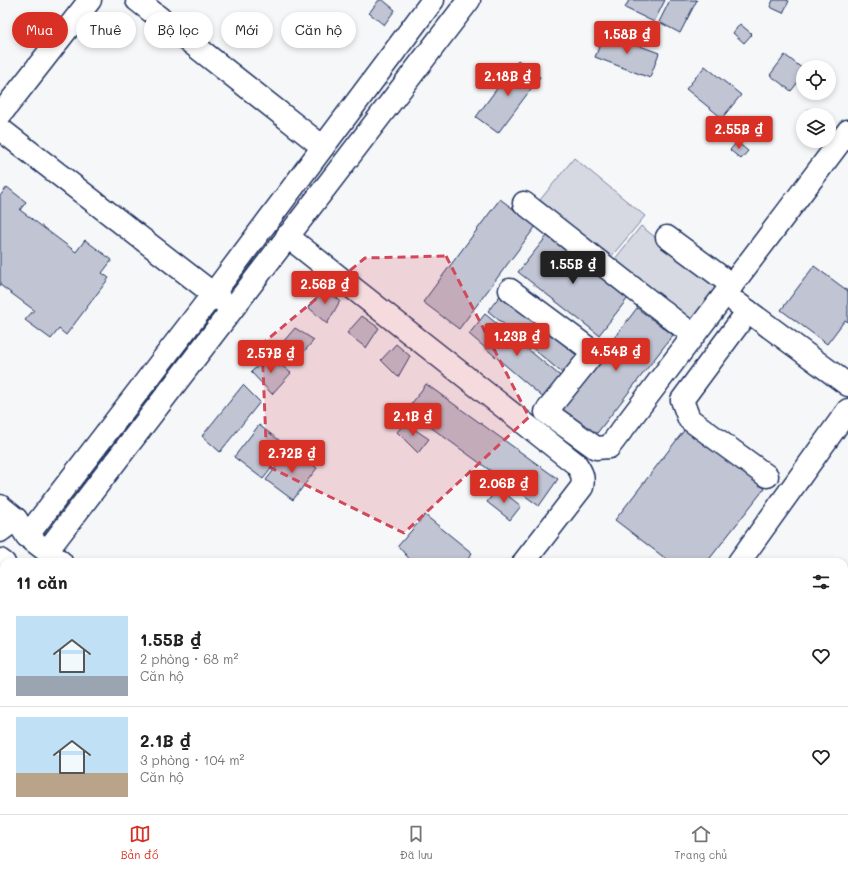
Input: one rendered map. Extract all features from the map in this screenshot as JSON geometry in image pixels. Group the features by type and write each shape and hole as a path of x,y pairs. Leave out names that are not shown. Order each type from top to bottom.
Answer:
{"lane":[{"path":"0,115 90,0"},
{"path":"137,0 323,147"},
{"path":"433,0 213,294 11,523 54,557 232,308 468,0"},
{"path":"0,129 232,308"},
{"path":"510,290 590,351 591,356 546,412 596,448 609,447 848,131"},
{"path":"524,203 693,335"},
{"path":"287,236 576,464 584,479 582,487 527,558"},
{"path":"668,237 728,290 748,311 848,385"},
{"path":"748,311 682,400 690,418 767,476"},
{"path":"742,558 848,410"}],"highlighted area":[{"path":"446,256 529,417 404,533 267,466 262,344 365,258"}],"shaded area":[{"path":"574,158 645,216 610,258 540,200"},
{"path":"641,226 718,287 688,324 611,264"}],"building":[{"path":"379,0 383,0 395,10 384,25 369,13"},
{"path":"629,0 665,0 654,22 625,8"},
{"path":"670,0 697,0 680,33 659,22"},
{"path":"773,0 789,1 783,13 770,7"},
{"path":"740,24 752,34 744,43 733,33"},
{"path":"605,33 659,53 650,78 595,57"},
{"path":"785,55 796,64 796,85 791,91 770,75"},
{"path":"518,60 540,77 498,133 476,117"},
{"path":"705,66 741,95 722,118 686,89"},
{"path":"737,142 748,151 741,159 730,150"},
{"path":"7,187 26,202 20,210 76,252 85,240 112,260 102,273 109,278 66,335 59,329 51,339 25,320 34,310 0,285 0,196"},
{"path":"500,199 536,226 459,329 423,302"},
{"path":"547,236 628,298 599,335 518,272"},
{"path":"814,266 848,291 848,322 845,320 827,344 781,310"},
{"path":"326,288 340,301 327,324 308,307"},
{"path":"502,293 581,359 567,377 488,311"},
{"path":"637,308 673,335 594,437 559,410"},
{"path":"485,314 564,379 546,400 469,334"},
{"path":"362,316 379,328 366,348 347,333"},
{"path":"295,328 314,340 301,355 283,342"},
{"path":"396,344 410,356 398,377 381,360"},
{"path":"270,356 291,373 272,394 251,372"},
{"path":"426,384 558,479 539,506 407,410"},
{"path":"243,385 260,402 220,452 202,436"},
{"path":"405,423 429,439 418,453 397,432"},
{"path":"689,424 768,484 710,558 665,558 615,520"},
{"path":"259,425 288,447 263,479 234,457"},
{"path":"291,448 317,468 293,500 266,480"},
{"path":"498,488 521,506 510,520 487,502"},
{"path":"425,515 472,553 469,558 408,558 398,546"}]}
